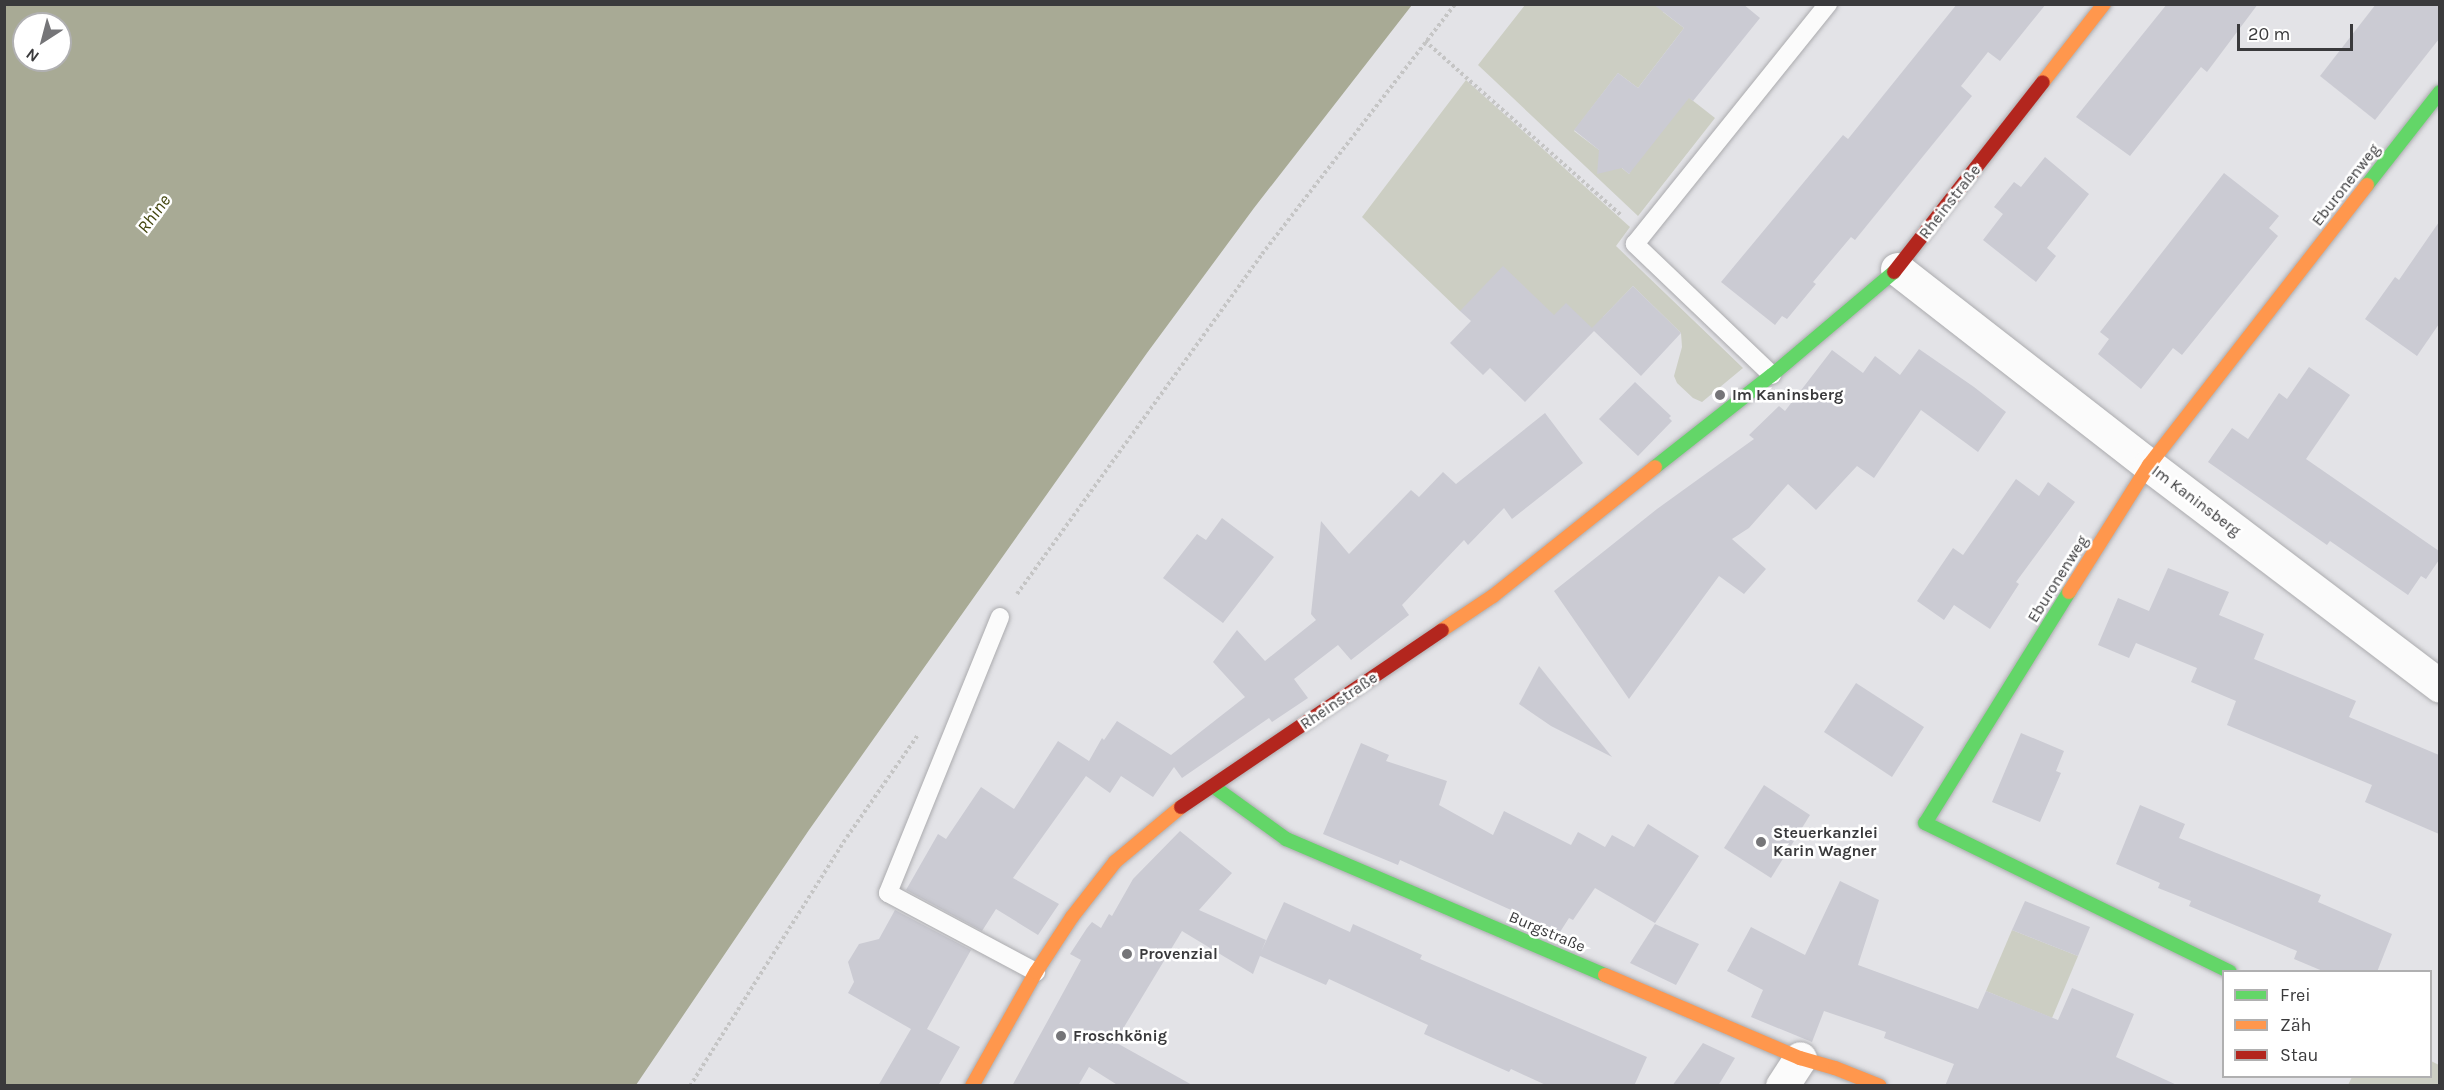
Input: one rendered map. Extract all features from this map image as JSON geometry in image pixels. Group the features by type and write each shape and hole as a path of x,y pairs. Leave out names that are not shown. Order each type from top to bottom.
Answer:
{"street":[{"name":"Rheinstraße","path":"972,1086 1036,972 1072,917 1115,862 1167,816 1214,787 1493,596 1772,375 1898,269 2104,4"},
{"name":"Eburonenweg","path":"2226,970 1925,823 2149,465 2439,92"},
{"name":"Im Kaninsberg","path":"1898,269 2149,465 2439,685"},
{"name":"Burgstraße","path":"1214,787 1286,839 1800,1058 1835,1068 1880,1086"},
{"path":"1782,1086 1800,1058"}],"lane":[{"path":"1772,375 1635,244 1828,4"},
{"path":"1000,617 888,893 1036,972"}],"path":[{"path":"1000,617 1262,254 1455,4"},
{"path":"1425,41 1631,224 1635,244"},
{"path":"690,1086 848,837 920,732"}],"shaded area":[{"path":"1525,5 1669,5 1663,12 1684,28 1638,88 1618,73 1574,131 1603,153 1599,166 1617,164 1629,174 1678,89 1715,118 1638,216 1478,65"},
{"path":"1466,80 1630,227 1616,246 1743,368 1702,402 1693,398 1677,383 1674,376 1682,347 1681,333 1633,286 1603,317 1623,336 1594,330 1554,315 1460,311 1362,217"},
{"path":"2012,930 2078,956 2052,1018 1986,991"},
{"path":"2432,1062 2439,1065 2439,1085 2348,1085 2352,1078 2432,1078"}],"water":[{"name":"Rhine","path":"5,4 1412,4 1254,208 1147,353 809,830 636,1085 5,1086"}],"building":[{"path":"1653,4 1743,4 1760,18 1693,101 1689,98 1629,174 1622,168 1597,174 1599,150 1574,130 1618,73 1638,88 1684,28"},
{"path":"1957,4 2046,4 2000,61 1988,52 1961,86 1972,96 1855,240 1851,237 1813,282 1816,284 1787,319 1782,316 1775,325 1721,282 1843,135 1848,139"},
{"path":"2167,4 2258,4 2207,72 2201,67 2130,156 2076,117"},
{"path":"2376,4 2439,4 2439,39 2375,120 2320,76"},
{"path":"2045,157 2089,194 2047,248 2056,256 2036,282 1983,240 2003,214 1994,207 2014,182 2021,187"},
{"path":"2224,173 2279,216 2269,228 2278,236 2182,355 2173,348 2141,389 2098,354 2109,339 2100,332"},
{"path":"2439,222 2439,324 2417,356 2365,319 2395,277 2399,280"},
{"path":"1503,266 1554,315 1566,303 1592,328 1633,286 1681,333 1641,376 1594,331 1525,402 1490,368 1483,375 1450,343 1471,321 1460,311"},
{"path":"1919,349 2006,412 1978,452 1921,410 1874,478 1857,466 1816,510 1788,484 1749,528 1732,539 1766,569 1744,594 1719,576 1629,699 1554,591 1657,509 1754,439 1749,435 1779,406 1785,411 1832,350 1863,373 1875,356 1900,375"},
{"path":"2309,367 2350,395 2306,459 2439,551 2439,560 2426,579 2421,576 2408,595 2330,541 2327,545 2208,462 2232,428 2248,439 2279,393 2287,399"},
{"path":"1635,382 1671,416 1669,418 1672,421 1638,456 1599,419"},
{"path":"1545,413 1583,463 1512,519 1504,508 1468,545 1464,540 1402,605 1409,615 1351,660 1338,645 1294,679 1308,698 1272,722 1269,718 1182,778 1174,767 1153,797 1121,776 1110,793 1086,776 1013,878 1059,904 1038,935 996,909 982,931 906,890 938,834 946,839 981,787 1014,809 1058,741 1089,761 1102,738 1104,740 1117,721 1171,755 1245,697 1213,662 1237,630 1265,661 1316,620 1311,614 1321,521 1349,554 1411,490 1419,497 1443,472 1456,484"},
{"path":"2016,479 2039,496 2048,482 2075,502 2016,582 2019,584 1990,629 1954,605 1944,620 1917,601 1953,548 1963,555"},
{"path":"1222,518 1274,557 1223,623 1163,578 1197,534 1206,540"},
{"path":"2168,568 2229,592 2219,615 2264,634 2254,659 2356,701 2349,717 2439,755 2439,834 2365,802 2372,785 2227,725 2236,701 2191,682 2197,668 2136,643 2129,658 2098,645 2118,598 2149,611"},
{"path":"1539,666 1612,757 1551,726 1519,704"},
{"path":"1856,683 1924,727 1892,777 1824,732"},
{"path":"2021,733 2064,751 2056,771 2061,773 2040,822 1992,802"},
{"path":"1361,743 1389,755 1386,761 1447,781 1439,805 1493,835 1504,811 1571,845 1578,832 1605,847 1612,835 1634,847 1648,824 1699,856 1655,923 1595,888 1573,920 1569,918 1560,932 1400,860 1398,865 1323,834"},
{"path":"1764,785 1810,815 1771,878 1724,848"},
{"path":"2140,805 2185,824 2179,838 2321,895 2318,902 2392,934 2378,970 2320,970 2294,959 2297,951 2189,906 2191,901 2158,888 2160,883 2116,864"},
{"path":"1180,831 1232,873 1199,910 1266,940 1261,952 1284,902 1350,932 1353,924 1422,955 1420,959 1647,1057 1634,1086 1548,1086 1511,1069 1509,1072 1424,1034 1428,1025 1329,979 1326,985 1260,956 1253,974 1182,931 1115,1042 1194,1086 1119,1086 1089,1067 1078,1086 1012,1086 1081,960 1070,954 1087,928 1092,922 1101,928 1109,914 1112,916 1133,879"},
{"path":"1840,881 1879,900 1858,965 1978,1009 1986,991 2058,1020 2072,988 2134,1014 2116,1057 2179,1086 1945,1086 1954,1064 1884,1038 1886,1032 1824,1011 1812,1042 1751,1017 1763,990 1727,971 1751,927 1805,955"},
{"path":"2025,901 2090,927 2078,956 2012,930"},
{"path":"895,910 971,950 927,1029 960,1047 938,1086 878,1086 911,1029 848,993 854,982 848,962 859,944 879,939"},
{"path":"1655,924 1699,944 1676,985 1630,963"},
{"path":"1703,1043 1735,1058 1718,1086 1672,1086"}],"traffic: fast":[{"path":"2367,185 2440,92"},
{"path":"1655,467 1772,375 1894,272"},
{"path":"2069,592 1925,823 2226,970"},
{"path":"1214,787 1286,839 1605,975"}],"traffic: slow":[{"path":"2043,82 2104,4"},
{"path":"2069,592 2149,465 2367,185"},
{"path":"1442,630 1493,596 1655,467"},
{"path":"972,1086 1036,972 1072,917 1115,862 1181,807"},
{"path":"1605,975 1800,1058 1835,1068 1880,1086"}],"traffic: jam":[{"path":"1894,272 2043,82"},
{"path":"1181,807 1442,630"}],"place":[{"name":"Im Kaninsberg","path":"1720,395"},
{"name":"Steuerkanzlei Karin Wagner","path":"1761,842"},
{"name":"Provenzial","path":"1127,954"},
{"name":"Froschkönig","path":"1061,1036"}]}
